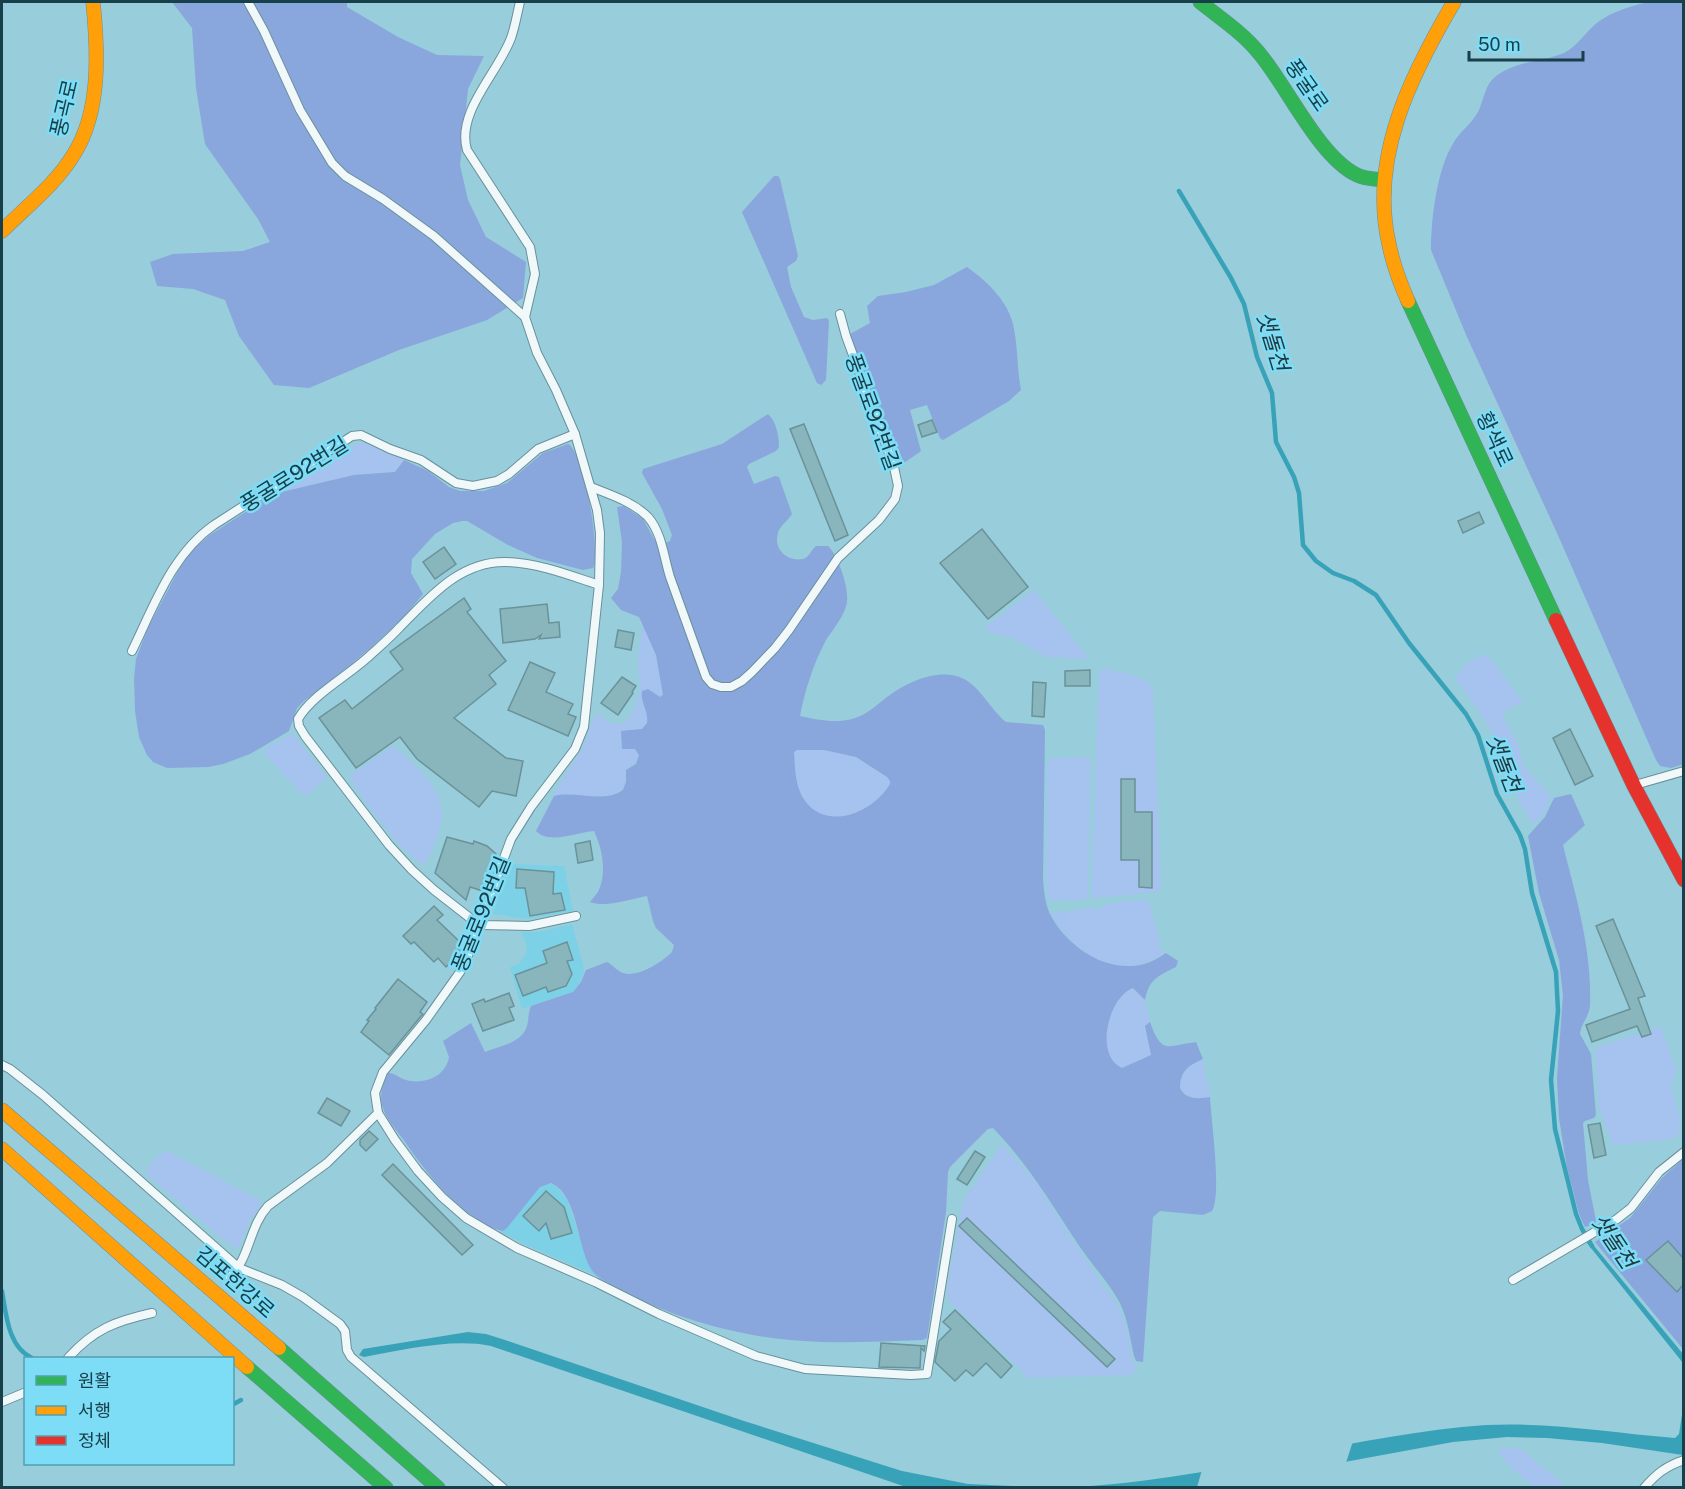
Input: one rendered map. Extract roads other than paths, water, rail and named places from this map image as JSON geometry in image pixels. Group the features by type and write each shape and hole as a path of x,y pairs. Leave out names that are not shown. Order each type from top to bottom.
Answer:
{"main road":[{"name":"풍곡로","path":"2,231 67,163 82,138 93,89 95,33 93,2"},
{"name":"풍굴로","path":"1200,2 1260,54 1309,124 1346,168 1355,174 1384,180"},
{"name":"황색로","path":"1454,2 1406,93 1391,139 1384,180 1384,210 1388,242 1408,300 1634,786 1683,880"},
{"name":"김포한강로","path":"2,1110 298,1364 438,1488"},
{"path":"2,1149 386,1488"}],"lane":[{"path":"248,2 264,31 300,110 332,163 345,176 383,198 425,229 525,317 535,274 530,248 467,150 464,133 472,107 511,38 520,2"},
{"name":"풍굴로92번길","path":"591,487 620,498 649,519 663,548 670,575 706,677 712,684 721,687 731,687 742,681 775,648 838,558 891,506 897,492 894,467 840,314"},
{"name":"풍굴로92번길","path":"378,1113 375,1093 383,1072 451,986 469,953 515,833 581,737 586,718 599,585 600,533 591,487 575,434 537,353 525,317"},
{"name":"풍굴로92번길","path":"132,651 169,577 180,558 196,539 352,436 361,435 421,460 456,483 473,486 496,481 538,449 575,434"},
{"path":"576,916 529,926 479,925 434,890 389,844 305,736 298,719 308,706 363,662 442,586 473,568 489,563 524,564 550,569 599,585"},
{"path":"1634,786 1683,771"},
{"path":"2,1065 43,1095 239,1268 282,1285 340,1324 345,1332 347,1350 351,1357 503,1488"},
{"path":"230,1277 239,1268 253,1228 268,1206 327,1163 378,1113 394,1140 427,1181 455,1209 517,1248 756,1356 795,1367 911,1375 927,1374 952,1219"},
{"path":"1513,1280 1625,1214 1659,1172 1683,1152"},
{"path":"70,1357 87,1339 112,1323 152,1313"},
{"path":"2,1402 24,1393"},
{"path":"1644,1488 1658,1472 1680,1462"}],"waterway":[{"name":"샛돌천","path":"1179,191 1244,304 1257,357 1272,393 1276,442 1294,477 1299,493 1303,545 1316,561 1333,573 1354,581 1376,595 1409,643 1466,714 1478,735 1497,794 1520,835 1525,849 1532,893 1556,972 1558,1011 1551,1080 1555,1129 1576,1214 1592,1246"},
{"path":"2,1291 13,1338 24,1353 30,1357"},
{"path":"234,1404 241,1400"}]}
